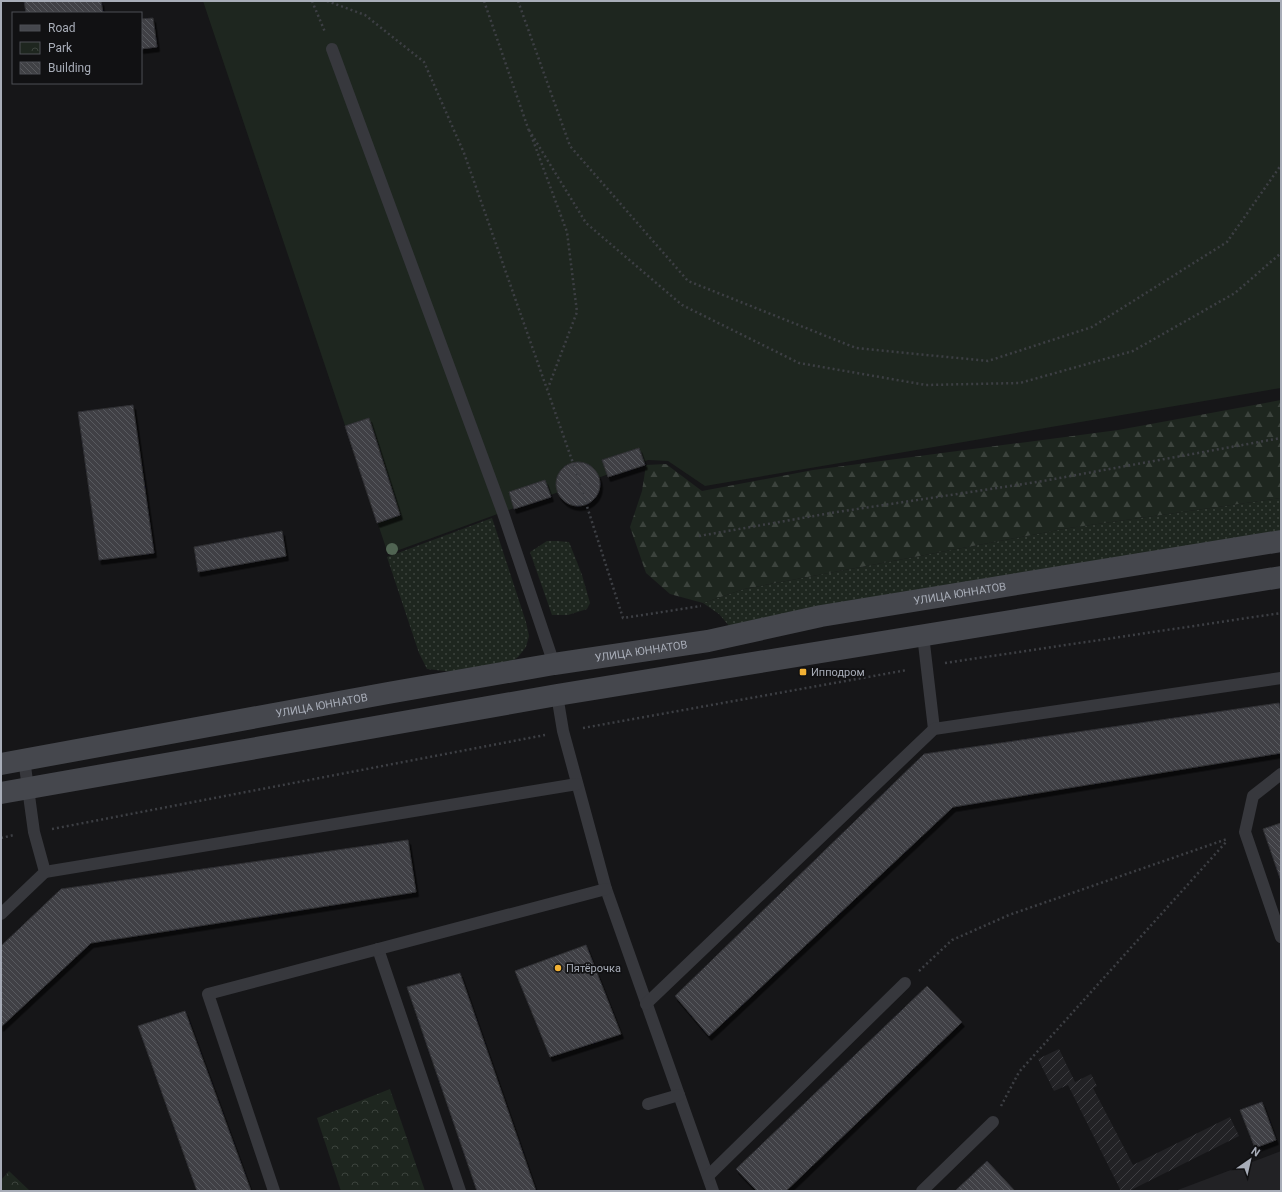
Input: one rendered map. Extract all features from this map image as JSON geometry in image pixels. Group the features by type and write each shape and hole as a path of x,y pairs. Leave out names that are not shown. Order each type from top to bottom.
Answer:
{"main road":[{"name":"УЛИЦА ЮННАТОВ","path":"1,764 388,692 554,664 708,641 821,616 1281,541"},
{"path":"1,793 557,695 1281,577"}],"lane":[{"path":"332,49 503,513 554,664"},
{"path":"923,635 934,729"},
{"path":"646,1004 934,729 1281,678"},
{"path":"557,695 563,731 606,889 713,1191"},
{"path":"24,759 34,832 45,872"},
{"path":"1281,774 1253,796 1245,832 1281,937"},
{"path":"1,914 45,872 577,784"},
{"path":"274,1191 208,994 606,889"},
{"path":"378,949 460,1191"},
{"path":"708,1176 905,983"},
{"path":"648,1104 679,1095"},
{"path":"922,1191 993,1122"}],"path":[{"path":"312,1 332,49"},
{"path":"327,1 365,15 424,62 464,153 573,463 623,618 701,606"},
{"path":"484,1 529,130 567,232 577,312 547,389"},
{"path":"518,1 570,146 688,281 856,348 988,361 1092,327 1227,242 1281,165"},
{"path":"529,130 586,223 682,305 800,364 918,384 1020,383 1133,351 1234,293 1281,253"},
{"path":"699,536 831,512 1043,481 1281,438"},
{"path":"1,838 563,731"},
{"path":"905,983 952,940 1010,915 1231,837 1019,1072 993,1122"}],"shaded area":[{"path":"1059,1049 1075,1082 1091,1074 1097,1086 1093,1088 1133,1165 1230,1117 1239,1136 1129,1191 1121,1191 1068,1085 1054,1091 1038,1059"},
{"path":"1281,1151 1281,1191 1175,1191"}],"green space":[{"path":"203,1 1281,1 1281,388 705,486 668,461 648,460 388,554"},
{"path":"1281,400 1281,498 1069,528 744,589 703,603 670,594 646,573 630,527 642,491 646,465 666,464 702,491 813,470 1118,430"},
{"path":"1281,498 1281,541 736,634 719,614 703,603 744,589 1069,528"},
{"path":"492,518 526,622 529,636 526,647 518,657 510,663 454,672 427,669 419,653 387,557"},
{"path":"547,541 569,542 582,575 590,603 587,609 568,615 552,615 530,552"},
{"path":"390,1089 425,1191 341,1191 317,1118"},
{"path":"9,1171 30,1191 1,1191 1,1180"}],"building":[{"path":"24,1 101,1 103,12 26,12"},
{"path":"153,18 157,47 142,49 142,19"},
{"path":"133,405 154,553 99,560 78,412"},
{"path":"369,418 400,515 377,523 345,426"},
{"path":"639,448 645,465 608,477 602,460"},
{"path":"578,462 590,466 596,472 600,484 596,496 590,502 578,506 566,502 560,496 556,484 560,472 566,466"},
{"path":"545,480 551,497 514,509 509,492"},
{"path":"282,531 286,556 198,572 194,547"},
{"path":"1279,703 1281,714 1281,753 953,807 709,1036 675,996 924,754"},
{"path":"1281,823 1281,881 1263,829"},
{"path":"408,840 416,892 91,943 1,1027 1,946 61,889"},
{"path":"586,945 621,1034 550,1057 515,971"},
{"path":"460,973 536,1191 477,1191 407,987"},
{"path":"927,986 962,1022 786,1191 757,1191 736,1169"},
{"path":"185,1011 251,1191 197,1191 138,1026"},
{"path":"1262,1102 1276,1140 1255,1148 1240,1110"},
{"path":"987,1161 1015,1191 955,1191"}],"place":[{"name":"Ипподром","path":"803,672"},
{"name":"Пятёрочка","path":"558,968"}]}
